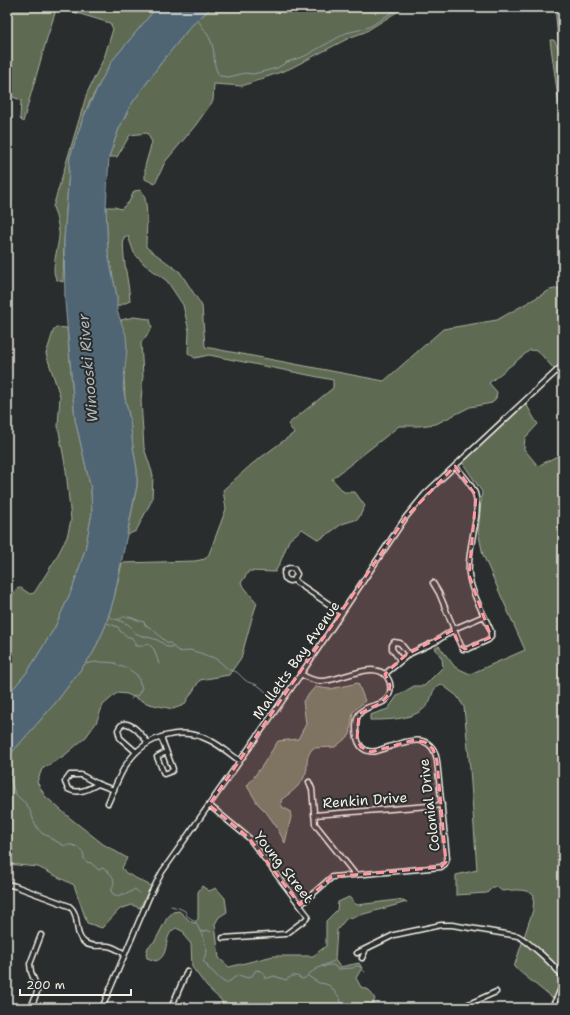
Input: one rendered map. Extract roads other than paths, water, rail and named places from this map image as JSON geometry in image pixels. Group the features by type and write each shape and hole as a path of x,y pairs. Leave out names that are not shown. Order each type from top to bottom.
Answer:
{"street":[{"name":"Malletts Bay Avenue","path":"102,1008 150,894 162,872 301,674 408,514 425,494 562,368"},
{"path":"433,583 439,593 459,645 465,649 468,649 488,640 491,637 491,633 470,582 468,568 476,508 476,496 472,487 455,466"},
{"path":"294,580 342,613"},
{"path":"301,674 310,679 321,681 334,680 369,670 377,670 385,674 409,654 484,616"},
{"path":"400,660 392,649 394,642 400,643 409,654"},
{"name":"Colonial Drive","path":"300,905 330,878 355,874 441,866 444,865 447,858 437,758 434,751 429,745 420,740 412,740 371,752 363,749 358,742 356,724 359,714 365,709 381,703 389,694 390,682 385,674"},
{"path":"136,752 119,737 118,730 121,725 131,725 148,743"},
{"path":"108,803 126,766 136,752 148,743 161,737 181,734 198,736 214,743 240,761"},
{"path":"161,737 173,769 172,771 164,774 157,757 166,752"},
{"path":"98,784 76,792 68,789 65,783 68,777 75,774 84,776 98,784 114,790"},
{"path":"309,782 312,790 315,824 355,874"},
{"name":"Young Street","path":"209,804 249,838 308,917 288,933 283,935 223,938"},
{"name":"Renkin Drive","path":"314,815 442,805"},
{"path":"7,884 69,906 75,912 78,933 83,942 91,946 108,946 125,954"},
{"path":"357,953 394,935 428,927 449,925 511,934 520,937 556,969 563,978"},
{"path":"31,1008 37,992 30,964 41,935"},
{"path":"362,958 366,948"},
{"path":"171,1008 187,971"},
{"path":"551,1008 563,983"},
{"path":"460,1008 496,992"}],"water":[{"name":"Winooski River","path":"157,7 212,7 191,26 161,63 130,106 118,131 109,157 106,207 108,253 117,297 117,311 126,335 127,349 123,387 130,421 137,470 137,485 114,598 105,627 93,653 57,701 7,758 7,696 28,671 55,627 73,587 85,550 92,513 91,489 75,419 65,301 64,240 70,157 83,118 112,61"}],"waterway":[{"path":"197,19 210,40 213,48 215,66 218,73 220,76 229,77 245,73 253,74 277,68 287,62 305,56 346,33 371,26 400,7"},
{"path":"108,615 117,620 129,617 144,622 145,625 170,643 177,650 181,652 190,650 214,658 229,670 237,672 246,681 257,685 272,696"},
{"path":"118,620 129,625 137,634 157,640 167,647 173,647"},
{"path":"107,623 118,627 120,631 128,637 131,637 135,642 135,646 143,646 147,643 154,649 159,664"},
{"path":"86,664 96,662 115,663 119,666 127,668 137,675 142,688 137,696 134,696 131,699"},
{"path":"7,773 15,793 29,808 40,832 63,845 77,847 81,850 84,859 87,862 91,863 99,870 103,868 109,873 114,880 111,891 113,894 118,896 127,894 135,889 139,893"},
{"path":"171,906 185,911 187,916 195,921 204,938 207,951 203,961 208,968 224,982 227,983 238,975 248,978 252,976 256,970 265,974 264,978 274,976 286,980 292,976 297,976 302,979 305,978 317,968 328,965 333,965 338,969 359,966 365,972"},
{"path":"201,931 204,932 207,930 211,932"},
{"path":"322,966 334,961"},
{"path":"308,976 319,983 330,986 340,998 341,1003 349,1008"}]}
